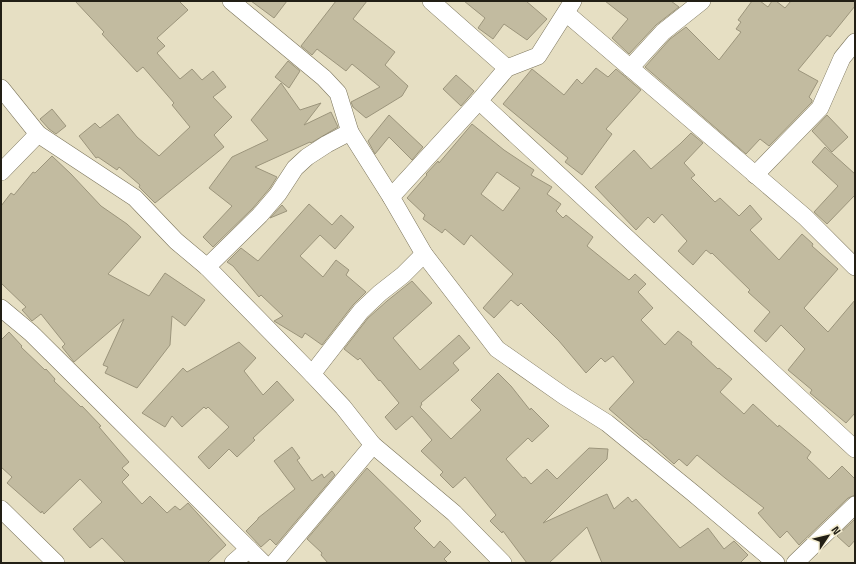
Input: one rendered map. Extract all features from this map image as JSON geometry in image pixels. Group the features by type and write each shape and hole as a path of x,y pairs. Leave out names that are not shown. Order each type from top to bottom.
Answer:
{"street":[{"path":"231,1 324,78 338,93 350,132 391,197 424,254 497,349 564,396 607,423 776,563"},
{"path":"431,1 508,68"},
{"path":"630,68 663,32 702,1"},
{"path":"391,197 508,68 538,56 570,7 630,68 805,218 855,267"},
{"path":"755,175 820,108 842,58 855,42"},
{"path":"1,88 38,134 135,198 176,241 207,267 312,374 343,407 373,445 454,513 503,563"},
{"path":"479,101 855,449"},
{"path":"207,267 260,215 278,194 295,168 307,157 350,132"},
{"path":"1,172 38,134"},
{"path":"312,374 361,311 380,293 403,275 424,254"},
{"path":"1,308 31,333 263,563"},
{"path":"274,563 373,445"},
{"path":"795,563 855,505"},
{"path":"1,509 56,563"},
{"path":"233,563 249,550"}],"building":[{"path":"75,1 179,1 188,10 157,38 165,46 157,53 180,79 192,69 202,80 213,71 226,87 213,97 232,117 214,135 224,147 155,203 139,187 140,185 119,167 117,170 98,157 96,158 79,136 95,123 100,128 118,114 137,137 159,156 190,127 172,105 174,103 143,67 137,72 102,34 104,32"},
{"path":"251,1 287,1 274,18"},
{"path":"336,1 367,1 353,19 395,52 385,65 408,86 402,96 366,118 353,107 351,102 380,87 352,64 346,71 317,49 312,55 301,46"},
{"path":"464,1 526,1 547,19 527,40 504,24 493,39 478,28 485,18"},
{"path":"605,1 671,1 679,7 656,25 629,54 612,38 628,19"},
{"path":"752,1 760,1 768,7 772,1 776,1 785,8 791,1 855,1 855,6 830,37 827,35 798,70 818,81 809,97 812,102 769,146 760,139 746,154 645,67 670,39 686,27 719,60 741,32 736,29 741,22 738,20"},
{"path":"288,61 300,71 289,88 275,77"},
{"path":"596,68 608,77 616,69 641,90 606,129 612,134 582,175 565,162 568,158 503,104 532,69 564,95 577,79 582,84"},
{"path":"456,75 474,91 461,106 443,89"},
{"path":"281,83 300,110 321,103 304,125 331,112 338,127 311,143 310,142 255,167 277,177 253,208 213,247 203,237 232,206 209,188 232,157 268,140 251,120"},
{"path":"52,109 66,126 56,134 40,119"},
{"path":"389,115 423,147 412,160 389,137 375,154 368,141"},
{"path":"827,115 848,137 832,152 812,131"},
{"path":"472,124 504,150 534,170 531,175 552,187 547,194 561,204 556,211 563,218 566,215 593,237 587,246 629,280 635,274 646,284 638,292 653,308 641,320 665,345 678,331 692,342 691,344 718,369 719,368 732,379 720,392 744,414 753,404 778,427 779,425 811,452 807,458 829,479 842,466 855,479 855,495 848,498 799,545 787,531 780,538 758,513 764,508 697,455 687,466 679,459 674,464 609,409 634,382 613,356 605,362 601,358 586,373 559,341 521,303 518,306 511,300 494,318 483,308 513,274 471,235 464,245 445,229 442,233 423,219 425,215 407,198 438,161 439,163","holes":["497,172 520,188 503,211 481,194"]},
{"path":"691,133 703,143 684,163 695,175 691,178 715,202 720,198 739,216 750,205 762,219 750,230 779,260 802,234 813,244 812,246 838,269 804,308 828,332 855,300 855,413 846,423 810,393 812,390 788,370 805,349 781,325 766,342 754,331 770,312 748,292 750,290 712,253 711,254 706,250 693,265 678,251 687,241 662,214 654,223 648,217 636,230 595,187 634,150 651,169"},
{"path":"825,147 855,174 855,195 827,224 814,212 838,186 812,162"},
{"path":"52,156 101,206 127,224 141,237 108,274 149,296 165,273 205,300 185,326 172,316 170,345 137,388 105,373 108,367 103,365 124,319 74,362 62,347 65,344 41,314 32,321 22,310 26,307 1,283 1,206 11,193 14,195 33,172 35,173"},
{"path":"309,204 332,225 341,215 354,227 335,249 320,235 300,256 323,277 336,260 349,270 346,275 366,292 353,305 322,345 305,333 302,338 274,321 283,316 261,295 259,297 233,266 227,262 241,248 258,261"},
{"path":"282,205 287,211 270,218"},
{"path":"412,281 432,303 393,338 420,370 459,335 470,348 453,363 459,370 421,403 422,404 420,407 451,439 481,410 471,400 498,373 511,386 530,410 531,408 549,426 532,442 528,438 506,459 523,478 525,477 531,484 547,469 557,479 589,448 608,449 607,459 543,523 607,494 614,509 628,497 632,502 636,499 680,548 708,528 724,549 734,541 748,555 740,563 602,563 587,527 549,563 527,563 503,531 502,533 490,521 496,515 465,477 453,488 440,475 443,472 421,451 432,440 412,416 396,430 385,417 399,403 360,358 358,360 344,349 368,318"},
{"path":"9,332 22,346 21,347 45,370 46,369 55,379 54,381 81,407 82,406 101,426 99,427 129,462 122,468 129,475 122,482 142,504 150,496 167,513 175,506 180,510 188,503 226,545 207,563 126,563 102,538 90,548 73,529 102,502 80,479 44,514 7,483 12,477 1,467 1,340"},
{"path":"239,342 256,358 244,371 263,395 277,381 294,400 253,438 255,440 237,457 229,449 209,469 198,457 229,427 208,407 206,409 204,407 182,427 172,416 165,427 142,413 183,368 187,372"},
{"path":"292,447 300,458 297,460 312,481 322,474 324,478 332,471 335,475 276,545 270,539 261,547 246,531 258,518 295,489 274,461"},
{"path":"367,468 421,521 414,528 434,548 440,541 451,552 444,559 448,563 328,563 321,555 322,553 307,539"},
{"path":"855,519 855,540 849,547 837,536"}]}
